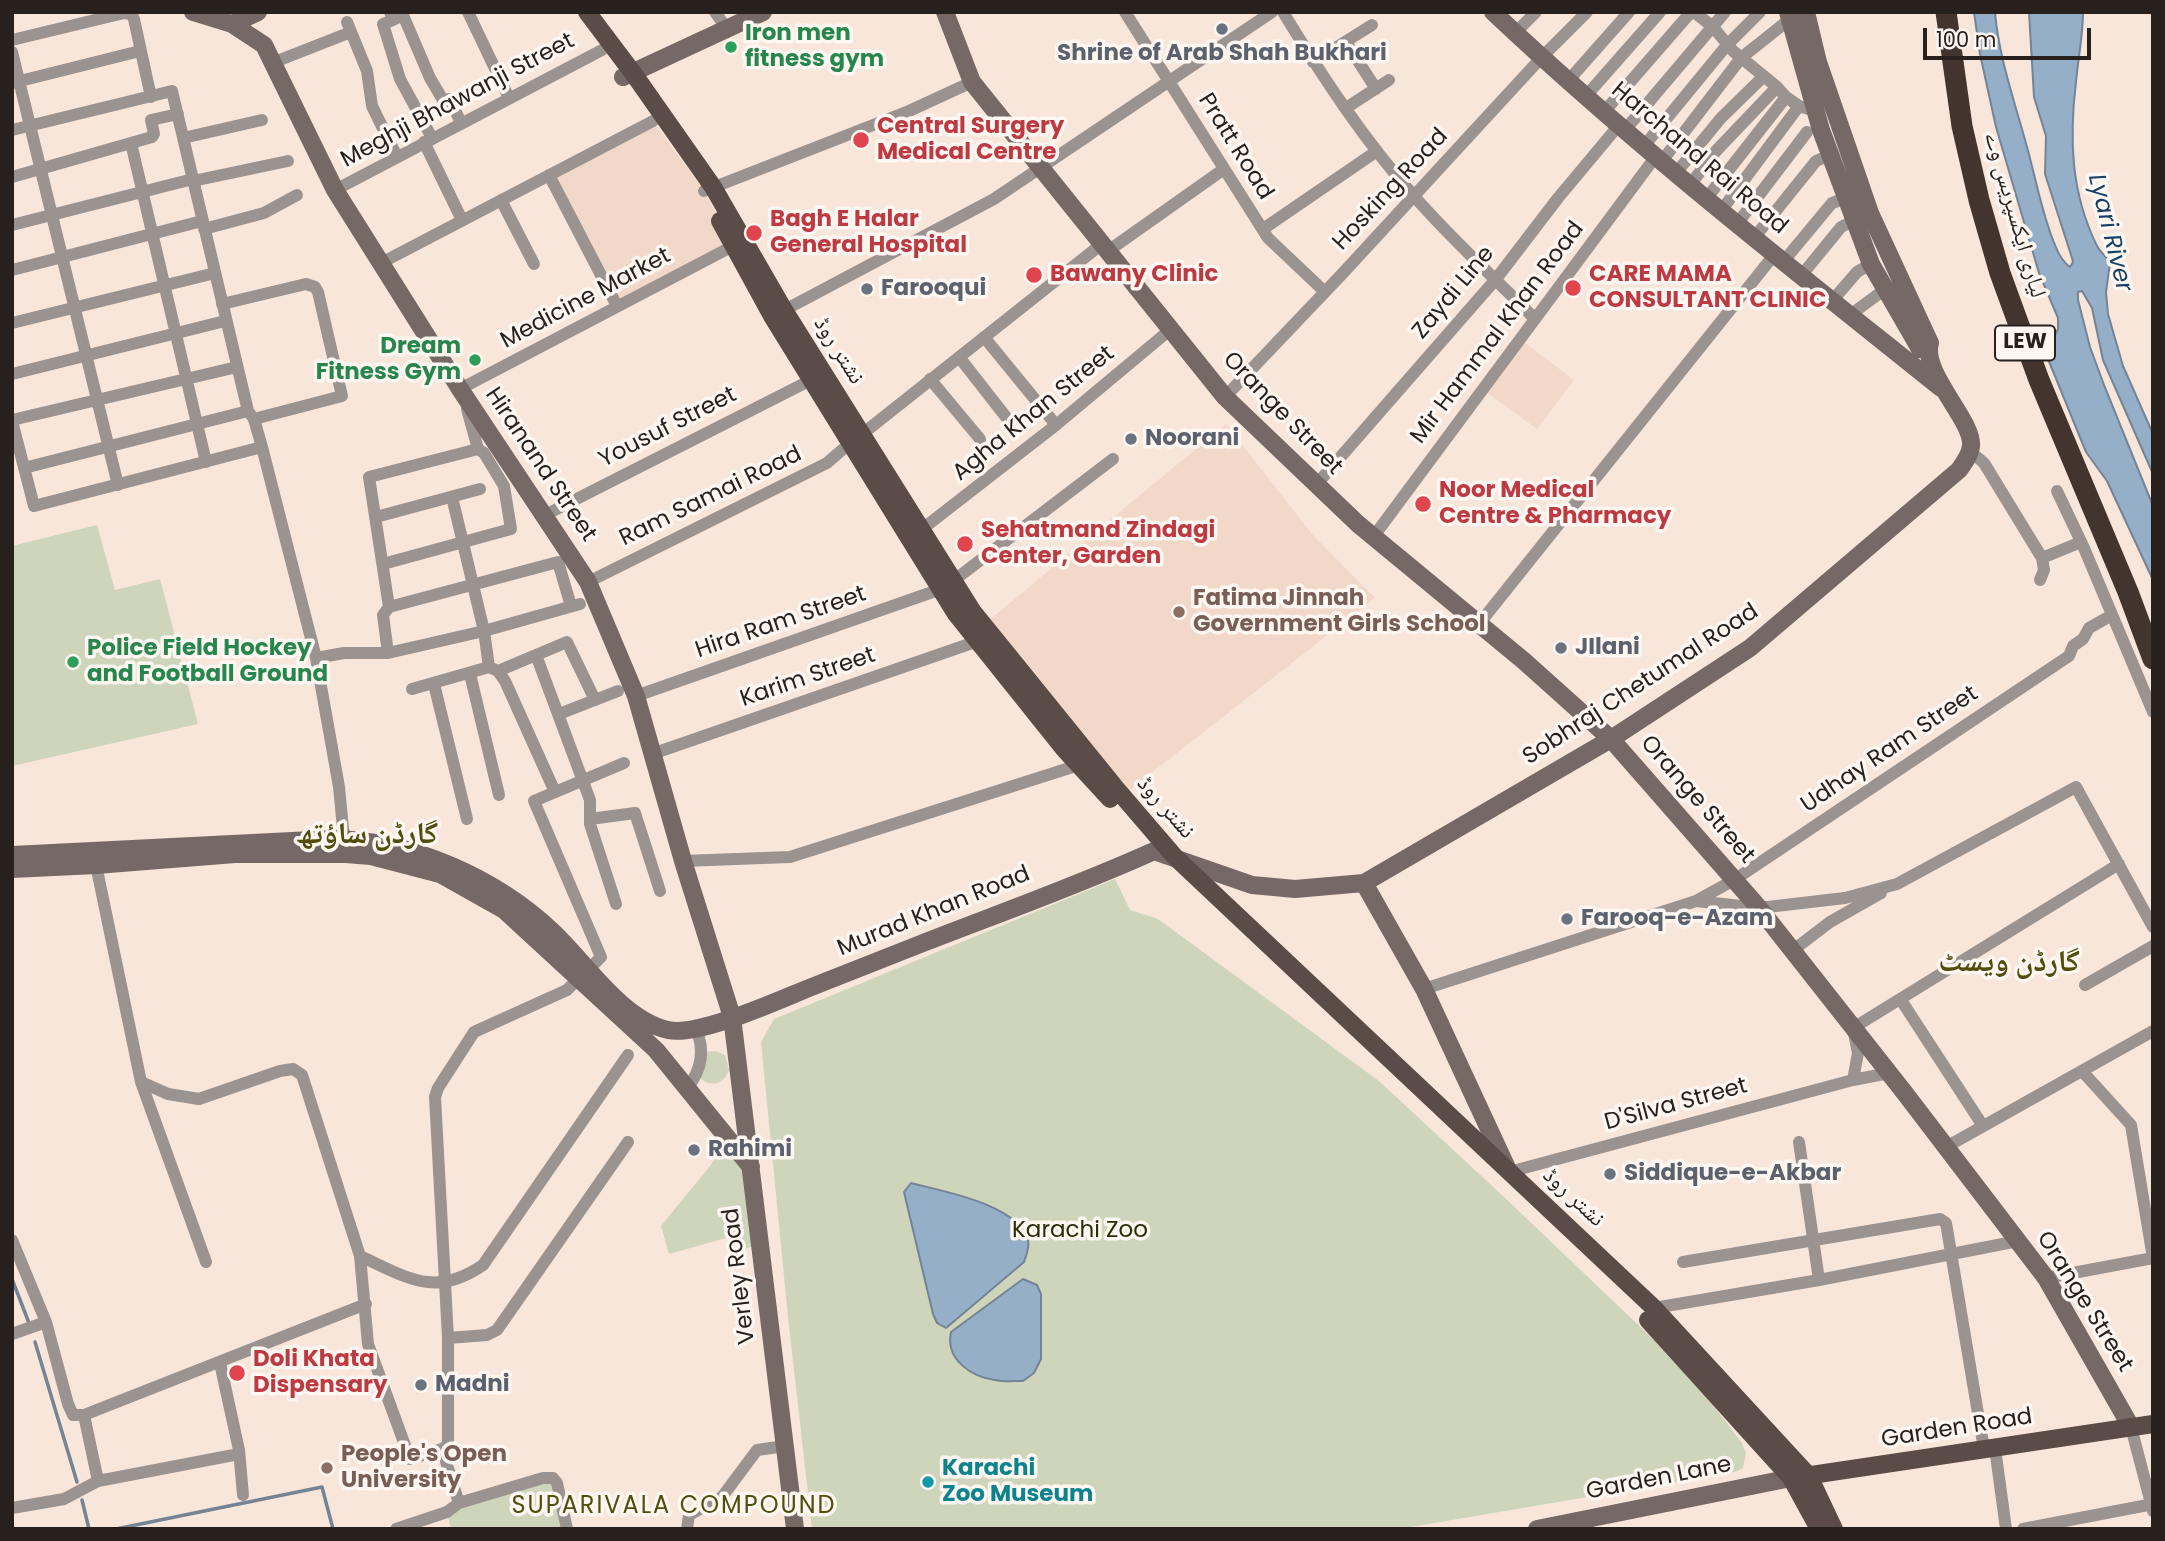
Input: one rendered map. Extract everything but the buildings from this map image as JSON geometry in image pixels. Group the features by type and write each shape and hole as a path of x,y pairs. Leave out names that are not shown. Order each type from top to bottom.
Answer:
{"highway":[{"name":"لیاری ایکسپریس وے","path":"1945,12 1962,126 2000,273 2039,380 2128,592 2153,659"}],"main road":[{"name":"Hiranand Street","path":"193,12 232,24 264,45 334,190 460,389 588,582 636,696 683,861 732,1017"},
{"path":"232,24 258,12"},
{"name":"نشتر روڈ","path":"573,12 602,50 628,75 653,121 709,189 733,246 778,313 811,380 921,530 947,585 956,614 1079,765 1154,851 1194,890 1650,1312"},
{"name":"نشتر روڈ","path":"587,12 709,189 778,313 947,585 973,612 1175,857 1509,1172 1650,1312 1800,1477 1834,1529"},
{"path":"628,75 763,12"},
{"name":"Orange Street","path":"945,12 972,82 1225,397 1374,536 1611,740 1759,908 2046,1278 2131,1427"},
{"name":"Harchand Rai Road","path":"1498,14 1541,58 1659,159 1943,390"},
{"path":"1795,14 1807,109 1830,155 1871,264 1920,349 1927,350"},
{"path":"1795,14 1818,62 1870,214 1930,343 1927,350 1943,390 1970,434 1969,455"},
{"name":"Sobhraj Chetumal Road","path":"1364,883 1611,740 1750,648 1959,470 1969,455"},
{"path":"12,855 215,843 344,839 415,852 480,881 552,931 584,974 688,1087 751,1167"},
{"path":"1154,851 1252,885 1295,890 1364,883 1424,989 1509,1172"},
{"name":"Murad Khan Road","path":"584,974 655,1026 670,1031 696,1029 1154,851"},
{"path":"12,869 235,854 371,856 440,874 504,910 584,974"},
{"name":"Verley Road","path":"732,1017 796,1529"},
{"name":"Garden Road","path":"1800,1477 2153,1424"},
{"name":"نشتر روڈ","path":"1800,1477 1819,1529"},
{"name":"Garden Lane","path":"1537,1529 1800,1477"}],"street":[{"path":"468,12 509,98"},
{"path":"715,12 727,29"},
{"name":"Pratt Road","path":"1125,12 1268,238 1325,292"},
{"path":"778,313 974,210 1272,12"},
{"path":"1283,12 1313,62 1414,197 1535,318"},
{"path":"1515,33 1536,12"},
{"name":"Hosking Road","path":"1225,397 1587,12"},
{"path":"1568,81 1629,12"},
{"path":"1586,96 1660,12"},
{"path":"1604,112 1692,12 1713,27 1741,58 1786,97 1807,109 1721,211"},
{"name":"Zaydi Line","path":"1317,485 1496,279 1558,198 1725,12"},
{"path":"1659,159 1727,45 1760,12"},
{"path":"12,40 131,13 150,97"},
{"path":"1659,159 1741,58 1795,14"},
{"path":"461,123 450,99 443,100 430,78 403,15 392,16 383,24 391,54 462,220"},
{"path":"1313,62 1372,24"},
{"path":"272,63 349,27 367,71 372,106 397,157"},
{"path":"1346,42 1376,89"},
{"name":"Meghji Bhawanji Street","path":"334,190 602,50"},
{"path":"16,82 140,51"},
{"path":"12,52 16,82 30,125 118,485"},
{"path":"1659,159 1721,118 1764,76"},
{"path":"1346,108 1389,80"},
{"path":"709,189 909,111 972,82"},
{"path":"1690,185 1716,151 1777,87"},
{"path":"12,130 172,91 225,321 262,447 316,658 339,787 344,839"},
{"path":"1706,198 1786,97"},
{"path":"12,177 131,143 154,134 150,120 178,114"},
{"path":"183,138 262,120"},
{"path":"381,263 653,121"},
{"path":"1737,224 1807,132"},
{"path":"131,143 206,462"},
{"path":"1263,229 1377,151"},
{"path":"1754,238 1816,161 1830,155"},
{"name":"Mir Hammal Khan Road","path":"1374,536 1535,318 1659,159"},
{"path":"12,225 193,180 288,161"},
{"name":"Ram Samai Road","path":"588,582 827,463 984,337 1106,247 1224,169"},
{"path":"549,175 617,306"},
{"path":"12,270 153,234 264,213 297,195"},
{"path":"1479,624 1779,258 1832,204 1846,198"},
{"path":"501,200 534,264"},
{"path":"1801,276 1842,227 1854,220"},
{"name":"Medicine Market","path":"460,389 733,246"},
{"path":"1832,301 1857,272 1871,264"},
{"path":"12,323 215,273"},
{"path":"24,468 197,424 342,396 315,287 306,284 222,304"},
{"path":"1850,316 1884,290"},
{"path":"12,374 225,321"},
{"name":"Agha Khan Street","path":"921,530 1056,425 1171,329"},
{"path":"984,337 1056,425"},
{"path":"959,357 1006,417"},
{"path":"237,367 12,420 34,506 262,447"},
{"path":"930,379 980,439"},
{"name":"Yousuf Street","path":"545,515 811,380"},
{"path":"383,564 511,529 503,486 484,453 478,449 467,409"},
{"path":"389,607 369,477 478,449"},
{"path":"1969,455 1984,463 2042,558 2044,570 2040,580"},
{"name":"Hira Ram Street","path":"636,696 947,585 1113,459"},
{"path":"376,517 480,489"},
{"path":"2057,491 2153,712"},
{"path":"452,497 493,669 505,681 555,792"},
{"path":"2042,558 2081,542"},
{"path":"316,658 344,653 388,653 484,631 575,605 558,562 389,607 383,615 388,653"},
{"name":"Udhay Ram Street","path":"1696,901 1734,880 2069,656 2073,646 2083,639 2089,628 2112,615"},
{"path":"412,690 493,669 567,642 595,700"},
{"name":"Karim Street","path":"652,754 978,642"},
{"path":"536,655 590,800 590,818 615,904"},
{"path":"470,674 499,795"},
{"path":"434,684 467,819"},
{"path":"559,714 618,691"},
{"path":"141,1082 169,1094 199,1099 280,1071 292,1069 302,1075 360,1256 368,1344 410,1459 442,1449 448,1445 448,1338 435,1097 474,1032 567,990 601,957 534,801 624,763"},
{"path":"683,861 790,857 1079,765"},
{"path":"1792,951 1830,922 2078,787 2153,927"},
{"path":"590,818 635,813 660,891"},
{"path":"1853,1080 1858,1054 1853,1028 2119,864"},
{"path":"96,865 141,1082 206,1262"},
{"path":"1424,989 1696,901 1759,908 1846,898 1897,884"},
{"path":"2085,985 2153,946"},
{"path":"1901,1000 1983,1126"},
{"path":"688,1087 700,1065 702,1051 696,1029"},
{"path":"1946,1147 2153,1031"},
{"path":"360,1256 408,1278 429,1283 445,1283 466,1277 483,1265 628,1055"},
{"path":"2046,1278 2153,1258 2130,1125 2082,1071"},
{"name":"D'Silva Street","path":"1509,1172 1853,1080 1889,1073"},
{"path":"448,1338 487,1335 498,1329 628,1142"},
{"path":"1799,1142 1819,1280"},
{"path":"1683,1262 1940,1219 1946,1223 2006,1529"},
{"path":"12,1240 46,1322 68,1404 74,1415 84,1415 366,1304"},
{"path":"1650,1312 2018,1241"},
{"path":"12,1334 46,1322"},
{"path":"220,1363 239,1454 243,1495"},
{"path":"84,1415 98,1481"},
{"path":"2023,1529 2152,1507 2131,1427"},
{"path":"687,1529 689,1515 722,1497 757,1450 785,1446"},
{"path":"442,1449 459,1503"},
{"path":"12,1508 64,1499 98,1481 239,1454"},
{"path":"396,1529 447,1512 459,1503 543,1478 553,1478 557,1483 567,1529"}],"shaded area":[{"path":"653,121 704,191 733,246 617,306 550,175"},
{"path":"1520,339 1574,380 1537,429 1482,389"},
{"name":"Fatima Jinnah Government Girls School","path":"1226,424 1312,534 1375,598 1122,796 983,625"}],"green space":[{"name":"Police Field Hockey and Football Ground","path":"97,525 115,590 160,579 198,724 12,766 12,546"},
{"name":"Karachi Zoo","path":"1115,879 1130,910 1158,919 1379,1081 1503,1196 1654,1340 1713,1405 1742,1443 1746,1453 1743,1468 1735,1472 1399,1529 812,1529 761,1042 774,1019"},
{"path":"716,1051 725,1055 729,1070 724,1079 712,1084 699,1077 705,1052"},
{"path":"728,1138 751,1167 761,1244 744,1249 740,1234 669,1254 661,1226 710,1166"},
{"path":"550,1482 562,1529 451,1529 447,1512"}],"water":[{"path":"1974,12 1995,12 2004,64 2046,222 2058,251 2070,267 2072,258 2045,174 2046,136 2034,97 2029,12 2083,12 2073,124 2077,186 2088,226 2098,248 2110,263 2106,292 2108,314 2123,366 2153,434 2153,474 2103,360 2092,308 2082,291 2078,292 2078,300 2090,347 2153,506 2153,580 2107,481 2086,452 2048,359 2047,351 2058,329 2058,318 2039,273 1996,127"},
{"path":"911,1183 959,1195 994,1208 1010,1217 1028,1240 1024,1262 946,1328 937,1323 933,1314 904,1192"},
{"path":"1023,1279 1037,1285 1041,1294 1041,1359 1034,1373 1023,1381 1005,1381 986,1378 969,1371 956,1359 952,1351 951,1332"}],"waterway":[{"path":"12,1279 29,1323"},
{"path":"35,1342 77,1482"},
{"path":"116,1529 322,1487 333,1529"},
{"path":"82,1500 89,1529"}],"place":[{"name":"Shrine of Arab Shah Bukhari","path":"1222,29"},
{"name":"Iron men fitness gym","path":"731,47"},
{"name":"Central Surgery Medical Centre","path":"861,140"},
{"name":"Bagh E Halar General Hospital","path":"754,233"},
{"name":"Bawany Clinic","path":"1034,275"},
{"name":"CARE MAMA CONSULTANT CLINIC","path":"1573,288"},
{"name":"Farooqui","path":"867,289"},
{"name":"Dream Fitness Gym","path":"475,360"},
{"name":"Noorani","path":"1131,439"},
{"name":"Noor Medical Centre & Pharmacy","path":"1423,504"},
{"name":"Sehatmand Zindagi Center, Garden","path":"965,544"},
{"name":"Fatima Jinnah Government Girls School","path":"1179,612"},
{"name":"JIlani","path":"1561,648"},
{"name":"Police Field Hockey and Football Ground","path":"73,662"},
{"name":"Farooq-e-Azam","path":"1567,919"},
{"name":"Rahimi","path":"694,1150"},
{"name":"Siddique-e-Akbar","path":"1610,1174"},
{"name":"Doli Khata Dispensary","path":"237,1373"},
{"name":"Madni","path":"421,1385"},
{"name":"People's Open University","path":"327,1468"},
{"name":"Karachi Zoo Museum","path":"928,1482"}],"district":[{"name":"گارڈن ساؤتھ","path":"367,835"},
{"name":"گارڈن ویسٹ","path":"2009,963"},
{"name":"SUPARIVALA COMPOUND","path":"674,1507"}],"water label":[{"name":"Lyari River","path":"2109,233"}]}
